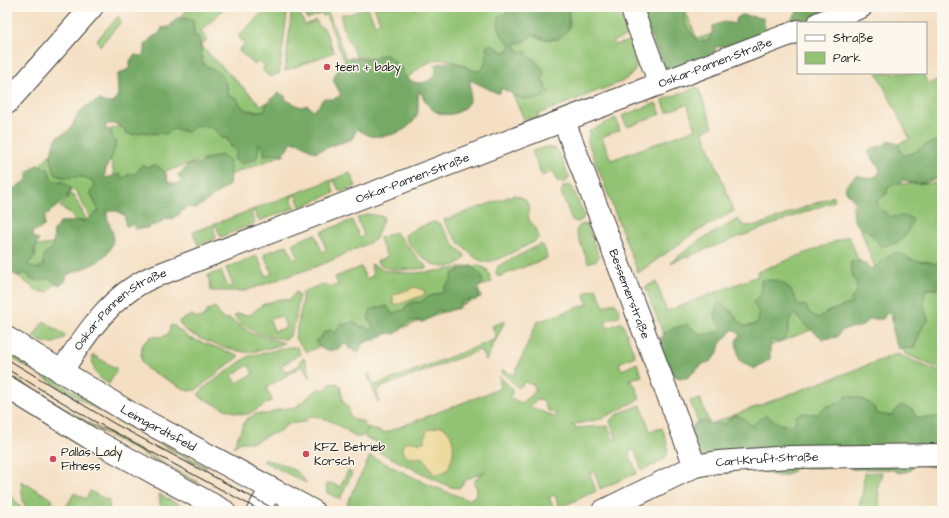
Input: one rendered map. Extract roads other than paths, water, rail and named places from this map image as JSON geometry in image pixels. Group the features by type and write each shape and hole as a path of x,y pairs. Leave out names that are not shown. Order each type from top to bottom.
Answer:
{"street":[{"path":"7,103 92,7"},
{"path":"631,7 660,84"},
{"path":"822,22 861,7"},
{"name":"Oskar-Pannen-Straße","path":"61,372 101,316 124,293 142,282 797,31"},
{"name":"Bessemerstraße","path":"564,121 695,466"},
{"name":"Leimgardtsfeld","path":"7,338 61,372 165,433 313,511"},
{"path":"7,387 90,438 224,511"},
{"name":"Carl-Kruft-Straße","path":"603,511 695,466 740,459 942,455"},
{"path":"258,511 271,489"}],"tram line":[{"path":"7,359 115,424 278,511"},
{"path":"7,369 92,420 261,511"}],"place":[{"name":"teen + baby","path":"327,67"},
{"name":"KFZ Betrieb Korsch","path":"306,454"},
{"name":"Pallas Lady Fitness","path":"53,459"}]}
